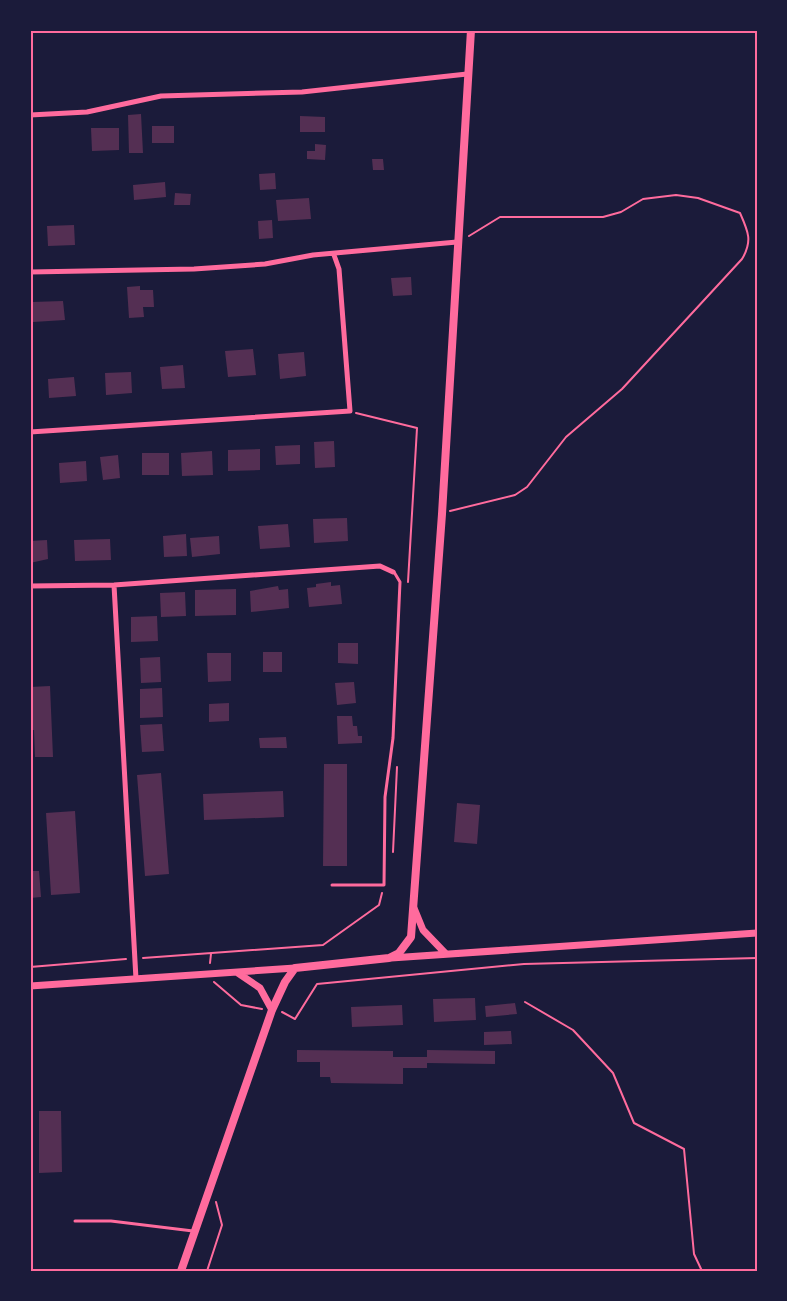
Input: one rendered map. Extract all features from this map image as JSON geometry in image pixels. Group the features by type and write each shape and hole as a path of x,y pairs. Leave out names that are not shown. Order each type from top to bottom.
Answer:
{"main road":[{"path":"181,1271 197,1231 272,1010 285,982 295,968 389,958 399,952 411,937 442,514 471,30"}],"street":[{"path":"30,115 87,112 161,96 302,92 467,74"},
{"path":"30,272 194,269 457,242"},
{"path":"30,432 350,411 339,268 334,255"},
{"path":"30,586 114,585 380,566 393,572"},
{"path":"114,585 134,900 136,978"},
{"path":"414,908 423,930 446,954"},
{"path":"389,958 757,933"},
{"path":"30,986 295,968"},
{"path":"236,972 260,988 272,1010"}],"lane":[{"path":"332,885 384,885 385,797 393,738 398,672 400,582 393,572"},
{"path":"75,1221 111,1221 197,1231"}],"path":[{"path":"442,514 515,495 527,487 566,437 622,389 742,259 749,248 749,235 740,213 698,198 675,195 643,199 621,212 603,217 500,217 457,242"},
{"path":"30,967 322,945 379,905 384,885"},
{"path":"210,963 211,954"},
{"path":"282,1012 295,1019 318,984 524,964 757,958"},
{"path":"210,980 241,1005 262,1009"},
{"path":"525,1002 573,1030 613,1073 634,1123 684,1149 694,1254 702,1271"},
{"path":"207,1271 222,1225 221,1214 211,1189"}],"building":[{"path":"141,114 143,153 129,153 128,115"},
{"path":"300,116 325,117 325,132 300,132"},
{"path":"152,126 174,126 174,143 152,143"},
{"path":"91,128 119,128 119,150 92,151"},
{"path":"315,144 326,145 325,160 307,159 307,151 315,151"},
{"path":"372,159 383,159 384,170 373,170"},
{"path":"275,173 276,189 260,190 259,174"},
{"path":"165,182 166,197 134,200 133,185"},
{"path":"175,193 191,194 190,205 174,205"},
{"path":"309,198 311,219 278,221 276,200"},
{"path":"272,220 273,238 259,239 258,221"},
{"path":"74,225 75,245 48,246 47,226"},
{"path":"411,277 412,295 393,296 391,278"},
{"path":"140,286 140,290 153,290 154,307 143,307 144,317 129,318 127,287"},
{"path":"63,301 65,320 33,322 32,302"},
{"path":"253,349 256,375 228,377 225,351"},
{"path":"304,352 306,376 280,379 278,354"},
{"path":"183,365 185,388 162,389 160,367"},
{"path":"131,372 132,393 106,395 105,373"},
{"path":"74,377 76,396 49,398 48,379"},
{"path":"334,441 335,467 315,468 314,442"},
{"path":"300,445 300,464 276,465 275,446"},
{"path":"260,449 260,470 228,471 228,450"},
{"path":"212,451 213,475 182,476 181,453"},
{"path":"142,453 169,453 169,475 142,475"},
{"path":"118,455 120,478 103,480 100,457"},
{"path":"86,461 87,481 60,483 59,463"},
{"path":"347,518 348,541 314,543 313,519"},
{"path":"288,524 290,547 260,549 258,526"},
{"path":"186,534 187,556 164,557 163,536"},
{"path":"219,536 220,554 192,557 190,538"},
{"path":"110,539 111,560 75,561 74,540"},
{"path":"47,540 48,559 30,563 30,541"},
{"path":"331,582 331,586 340,585 342,604 309,607 307,588"},
{"path":"278,586 279,590 288,589 289,608 251,612 250,591"},
{"path":"236,589 236,615 195,616 195,590"},
{"path":"185,592 186,616 161,617 160,593"},
{"path":"157,616 158,641 131,642 131,617"},
{"path":"338,643 358,643 358,664 338,663"},
{"path":"263,652 282,652 282,672 263,672"},
{"path":"207,653 231,653 231,681 208,682"},
{"path":"160,657 161,682 141,683 140,658"},
{"path":"354,682 356,703 337,705 335,683"},
{"path":"50,686 53,757 35,757 34,730 30,730 30,687"},
{"path":"162,688 163,717 140,718 140,689"},
{"path":"229,703 229,721 209,722 209,704"},
{"path":"337,716 352,716 353,726 357,726 358,736 362,736 362,743 338,744"},
{"path":"162,724 164,751 142,752 140,725"},
{"path":"286,737 287,748 260,748 259,738"},
{"path":"324,764 347,764 347,866 323,866"},
{"path":"161,773 169,874 145,876 137,775"},
{"path":"283,791 284,817 204,820 203,794"},
{"path":"457,803 480,805 477,844 454,842"},
{"path":"75,811 80,893 51,895 46,813"},
{"path":"30,871 39,871 41,897 30,898"},
{"path":"475,998 476,1020 434,1022 433,999"},
{"path":"515,1003 517,1014 486,1017 485,1006"},
{"path":"402,1005 403,1025 352,1027 351,1007"},
{"path":"511,1031 512,1044 484,1045 484,1032"},
{"path":"297,1050 393,1051 393,1057 427,1057 427,1050 495,1051 495,1064 427,1063 427,1068 403,1068 403,1084 331,1083 330,1077 320,1077 320,1062 297,1062"},
{"path":"39,1111 61,1111 62,1172 39,1173"}]}
